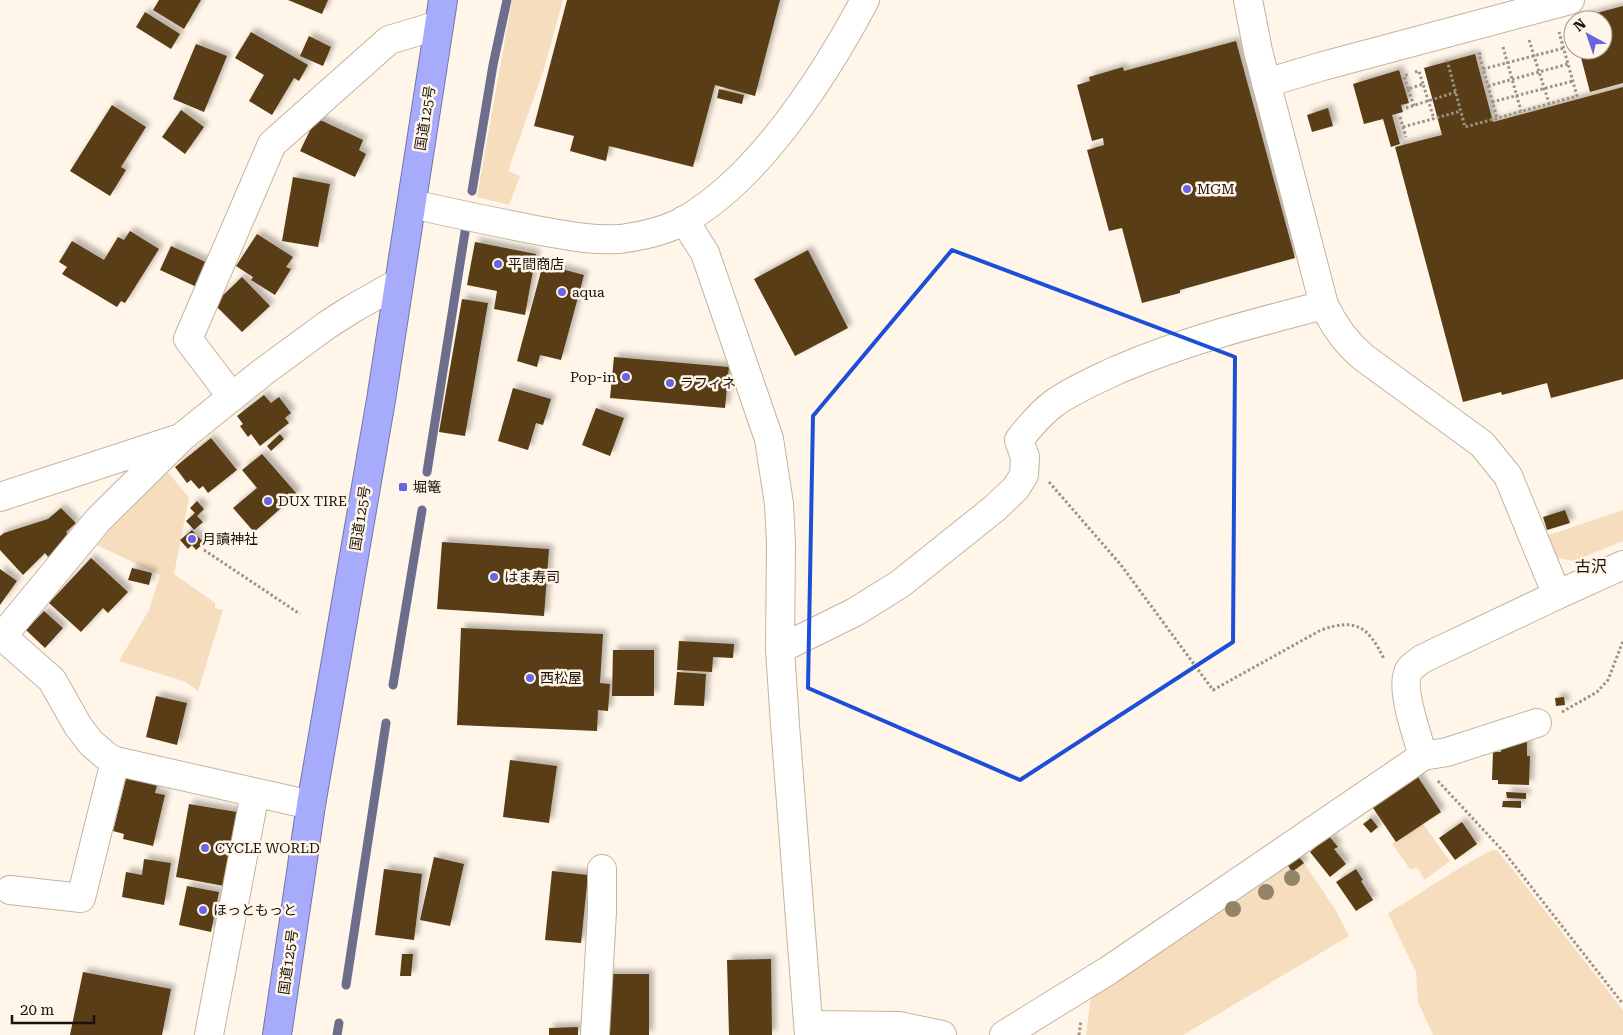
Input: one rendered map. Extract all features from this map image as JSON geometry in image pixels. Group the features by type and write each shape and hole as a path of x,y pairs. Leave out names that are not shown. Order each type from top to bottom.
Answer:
{"highway":[{"name":"国道125号","path":"277,1035 311,805 381,400 442,12"}],"street":[{"path":"412,204 580,239 619,239 644,235 684,220 717,197 754,163 786,124 821,74 846,35 865,0"},
{"path":"1248,0 1266,83 1324,305 1332,322 1349,345 1366,359 1482,444 1508,476 1557,595"},
{"path":"1266,83 1570,0"},
{"path":"232,397 188,339 272,144 389,40 442,12"},
{"path":"684,220 705,253 769,439 779,504 781,543 780,648 809,1030 899,1026 942,1035"},
{"path":"311,805 115,761 91,743 78,726 52,680 1,638 98,520 182,437 263,372 327,325 398,283"},
{"path":"780,648 855,612 900,584 995,508 1016,488 1024,475 1025,457 1019,440 1053,404 1101,377 1149,356 1210,335 1324,305"},
{"path":"0,496 182,437"},
{"path":"1423,756 1406,692 1406,680 1410,669 1422,659 1623,565"},
{"path":"1004,1035 1109,970 1423,756 1447,752 1537,723"},
{"path":"10,890 81,898 115,761"},
{"path":"209,1035 255,793"},
{"path":"595,1035 602,912 602,869"}],"path":[{"path":"1552,34 1559,32 1563,45"},
{"path":"1520,42 1537,38"},
{"path":"1529,40 1549,103"},
{"path":"1495,49 1512,45"},
{"path":"1503,47 1520,111"},
{"path":"1483,69 1563,48"},
{"path":"1487,51 1479,54 1497,118"},
{"path":"1446,56 1465,127 1577,96 1567,60"},
{"path":"1488,86 1568,64"},
{"path":"1414,106 1404,76 1419,71 1434,119"},
{"path":"1492,102 1573,81"},
{"path":"1408,89 1423,84"},
{"path":"1406,108 1456,92"},
{"path":"1403,127 1461,111"},
{"path":"1400,117 1406,137"},
{"path":"1063,496 1121,565 1213,690 1321,630 1337,625 1361,627 1379,649 1394,677 1406,680"},
{"path":"204,550 300,614"},
{"path":"1537,723 1574,706 1597,692 1608,680 1623,641"},
{"path":"1423,756 1437,780 1504,852 1623,1004"}],"highlighted area":[{"path":"952,250 1235,357 1233,642 1020,780 808,688 813,416"}],"shaded area":[{"path":"512,0 563,0 544,69 508,171 520,176 509,205 477,197"},
{"path":"168,472 189,498 174,574 215,603 215,608 223,610 198,691 186,682 119,661 149,610 160,575 97,545 131,507"},
{"path":"1623,510 1623,541 1574,561 1552,557 1546,536"},
{"path":"1423,824 1450,861 1424,880 1417,868 1410,869 1392,844"},
{"path":"1492,850 1498,851 1623,1010 1623,1035 1433,1035 1418,1002 1416,972 1388,914 1449,874"},
{"path":"1286,862 1304,863 1335,909 1349,936 1183,1035 1086,1035 1091,998"}],"building":[{"path":"159,0 201,0 184,29 153,10"},
{"path":"288,0 328,0 322,14"},
{"path":"567,0 780,0 755,96 715,85 693,167 609,146 606,161 570,151 574,136 534,126"},
{"path":"1623,6 1623,83 1590,92 1582,60 1613,60 1613,10 1608,10"},
{"path":"145,12 180,34 171,49 136,27"},
{"path":"251,32 308,65 299,81 294,78 272,115 249,101 264,75 235,58"},
{"path":"309,36 331,47 323,66 300,56"},
{"name":"MGM","path":"1236,41 1295,258 1180,290 1180,293 1142,303 1122,228 1109,231 1087,150 1104,145 1103,138 1092,141 1077,85 1090,81 1089,77 1123,67 1124,71"},
{"path":"196,44 227,56 204,112 173,99"},
{"path":"1475,54 1493,122 1623,87 1623,379 1551,398 1547,383 1502,395 1501,392 1463,402 1395,147 1442,135 1424,68"},
{"path":"1399,70 1409,103 1401,105 1403,112 1392,115 1400,144 1391,147 1383,119 1364,124 1353,84"},
{"path":"719,89 744,95 742,104 717,98"},
{"path":"112,105 146,127 121,167 126,170 110,196 70,171"},
{"path":"1328,108 1333,126 1312,132 1307,115"},
{"path":"181,110 204,127 185,154 162,137"},
{"path":"316,118 363,140 359,150 366,154 355,177 300,151"},
{"path":"293,177 330,184 318,247 282,241"},
{"path":"130,231 159,249 125,303 121,301 117,307 62,274 67,267 59,262 72,241 104,260 118,237 124,240"},
{"path":"257,234 293,257 286,267 291,269 275,295 251,280 253,277 236,266"},
{"path":"475,242 536,254 525,315 494,309 497,291 467,285"},
{"path":"171,246 212,265 201,289 160,270"},
{"path":"808,250 848,328 795,356 754,279"},
{"path":"543,264 584,275 561,360 540,355 537,367 517,361"},
{"path":"242,277 270,306 242,332 214,304"},
{"path":"462,299 488,303 465,436 439,432"},
{"path":"614,357 729,367 725,408 610,398"},
{"path":"513,388 551,399 543,425 536,423 528,450 498,441"},
{"path":"264,395 271,403 279,397 291,413 285,418 289,423 260,446 251,434 248,437 240,426 243,424 237,416"},
{"path":"596,408 624,418 610,456 582,445"},
{"path":"280,434 284,439 271,451 267,446"},
{"path":"211,438 237,470 208,493 203,486 199,489 191,480 187,483 175,467"},
{"path":"262,454 297,494 254,532 233,508 257,488 242,470"},
{"path":"197,501 204,509 197,516 203,522 194,530 186,521 195,513 190,508"},
{"path":"61,508 76,523 66,532 71,537 48,557 45,553 23,575 0,550 0,536 48,519"},
{"path":"1565,510 1570,523 1547,530 1543,517"},
{"path":"192,530 204,543 196,550 192,545 188,549 180,540"},
{"path":"442,542 549,549 544,616 437,609"},
{"path":"91,558 128,592 108,613 103,608 81,632 49,603"},
{"path":"132,568 152,573 149,585 128,580"},
{"path":"0,569 17,581 0,605"},
{"path":"44,611 63,628 45,648 26,630"},
{"path":"461,628 603,634 600,683 610,684 608,711 598,710 597,731 457,725"},
{"path":"679,641 734,644 733,658 713,657 712,672 677,670"},
{"path":"613,650 654,650 654,696 612,696"},
{"path":"677,672 706,674 704,706 674,705"},
{"path":"156,696 187,703 177,745 146,737"},
{"path":"1564,697 1565,705 1556,706 1555,698"},
{"path":"1527,740 1527,756 1530,756 1529,785 1498,784 1498,780 1492,780 1493,752 1501,752 1501,746"},
{"path":"510,760 557,766 549,823 503,817"},
{"path":"1416,774 1441,812 1396,842 1371,805"},
{"path":"126,778 157,785 155,793 165,795 153,846 123,839 124,834 113,831"},
{"path":"1506,792 1526,793 1526,799 1507,798"},
{"path":"1503,801 1521,801 1521,808 1502,807"},
{"path":"189,804 237,812 224,886 176,877"},
{"path":"1371,818 1378,827 1371,833 1363,824"},
{"path":"1462,822 1477,844 1455,860 1439,838"},
{"path":"1329,836 1338,847 1334,849 1346,864 1330,877 1310,852"},
{"path":"1298,856 1304,863 1292,872 1287,864"},
{"path":"434,857 464,864 450,926 420,920"},
{"path":"144,859 171,863 164,905 122,897 126,872 142,875"},
{"path":"384,869 422,874 414,940 375,935"},
{"path":"1356,869 1373,900 1356,911 1336,882"},
{"path":"552,871 588,875 581,943 545,940"},
{"path":"187,886 219,892 211,932 179,925"},
{"path":"402,954 413,954 411,976 400,976"},
{"path":"771,959 772,1035 729,1035 727,960"},
{"path":"83,972 171,989 162,1035 70,1035"},
{"path":"606,974 649,974 649,1035 605,1035"},
{"path":"578,1027 578,1035 549,1035 549,1028"}],"waterway":[{"path":"472,191 493,65 507,0"},
{"path":"427,472 465,232"},
{"path":"393,685 422,510"},
{"path":"346,985 386,723"},
{"path":"337,1035 339,1023"}],"place":[{"name":"MGM","path":"1187,189"},
{"name":"平間商店","path":"498,264"},
{"name":"aqua","path":"562,292"},
{"name":"Pop-in","path":"626,377"},
{"name":"ラフィネ","path":"670,383"},
{"name":"堀篭","path":"403,487"},
{"name":"DUX TIRE","path":"268,501"},
{"name":"月讀神社","path":"192,539"},
{"name":"はま寿司","path":"494,577"},
{"name":"西松屋","path":"530,678"},
{"name":"CYCLE WORLD","path":"205,848"},
{"name":"ほっともっと","path":"203,910"}],"district":[{"name":"古沢","path":"1591,566"}]}
